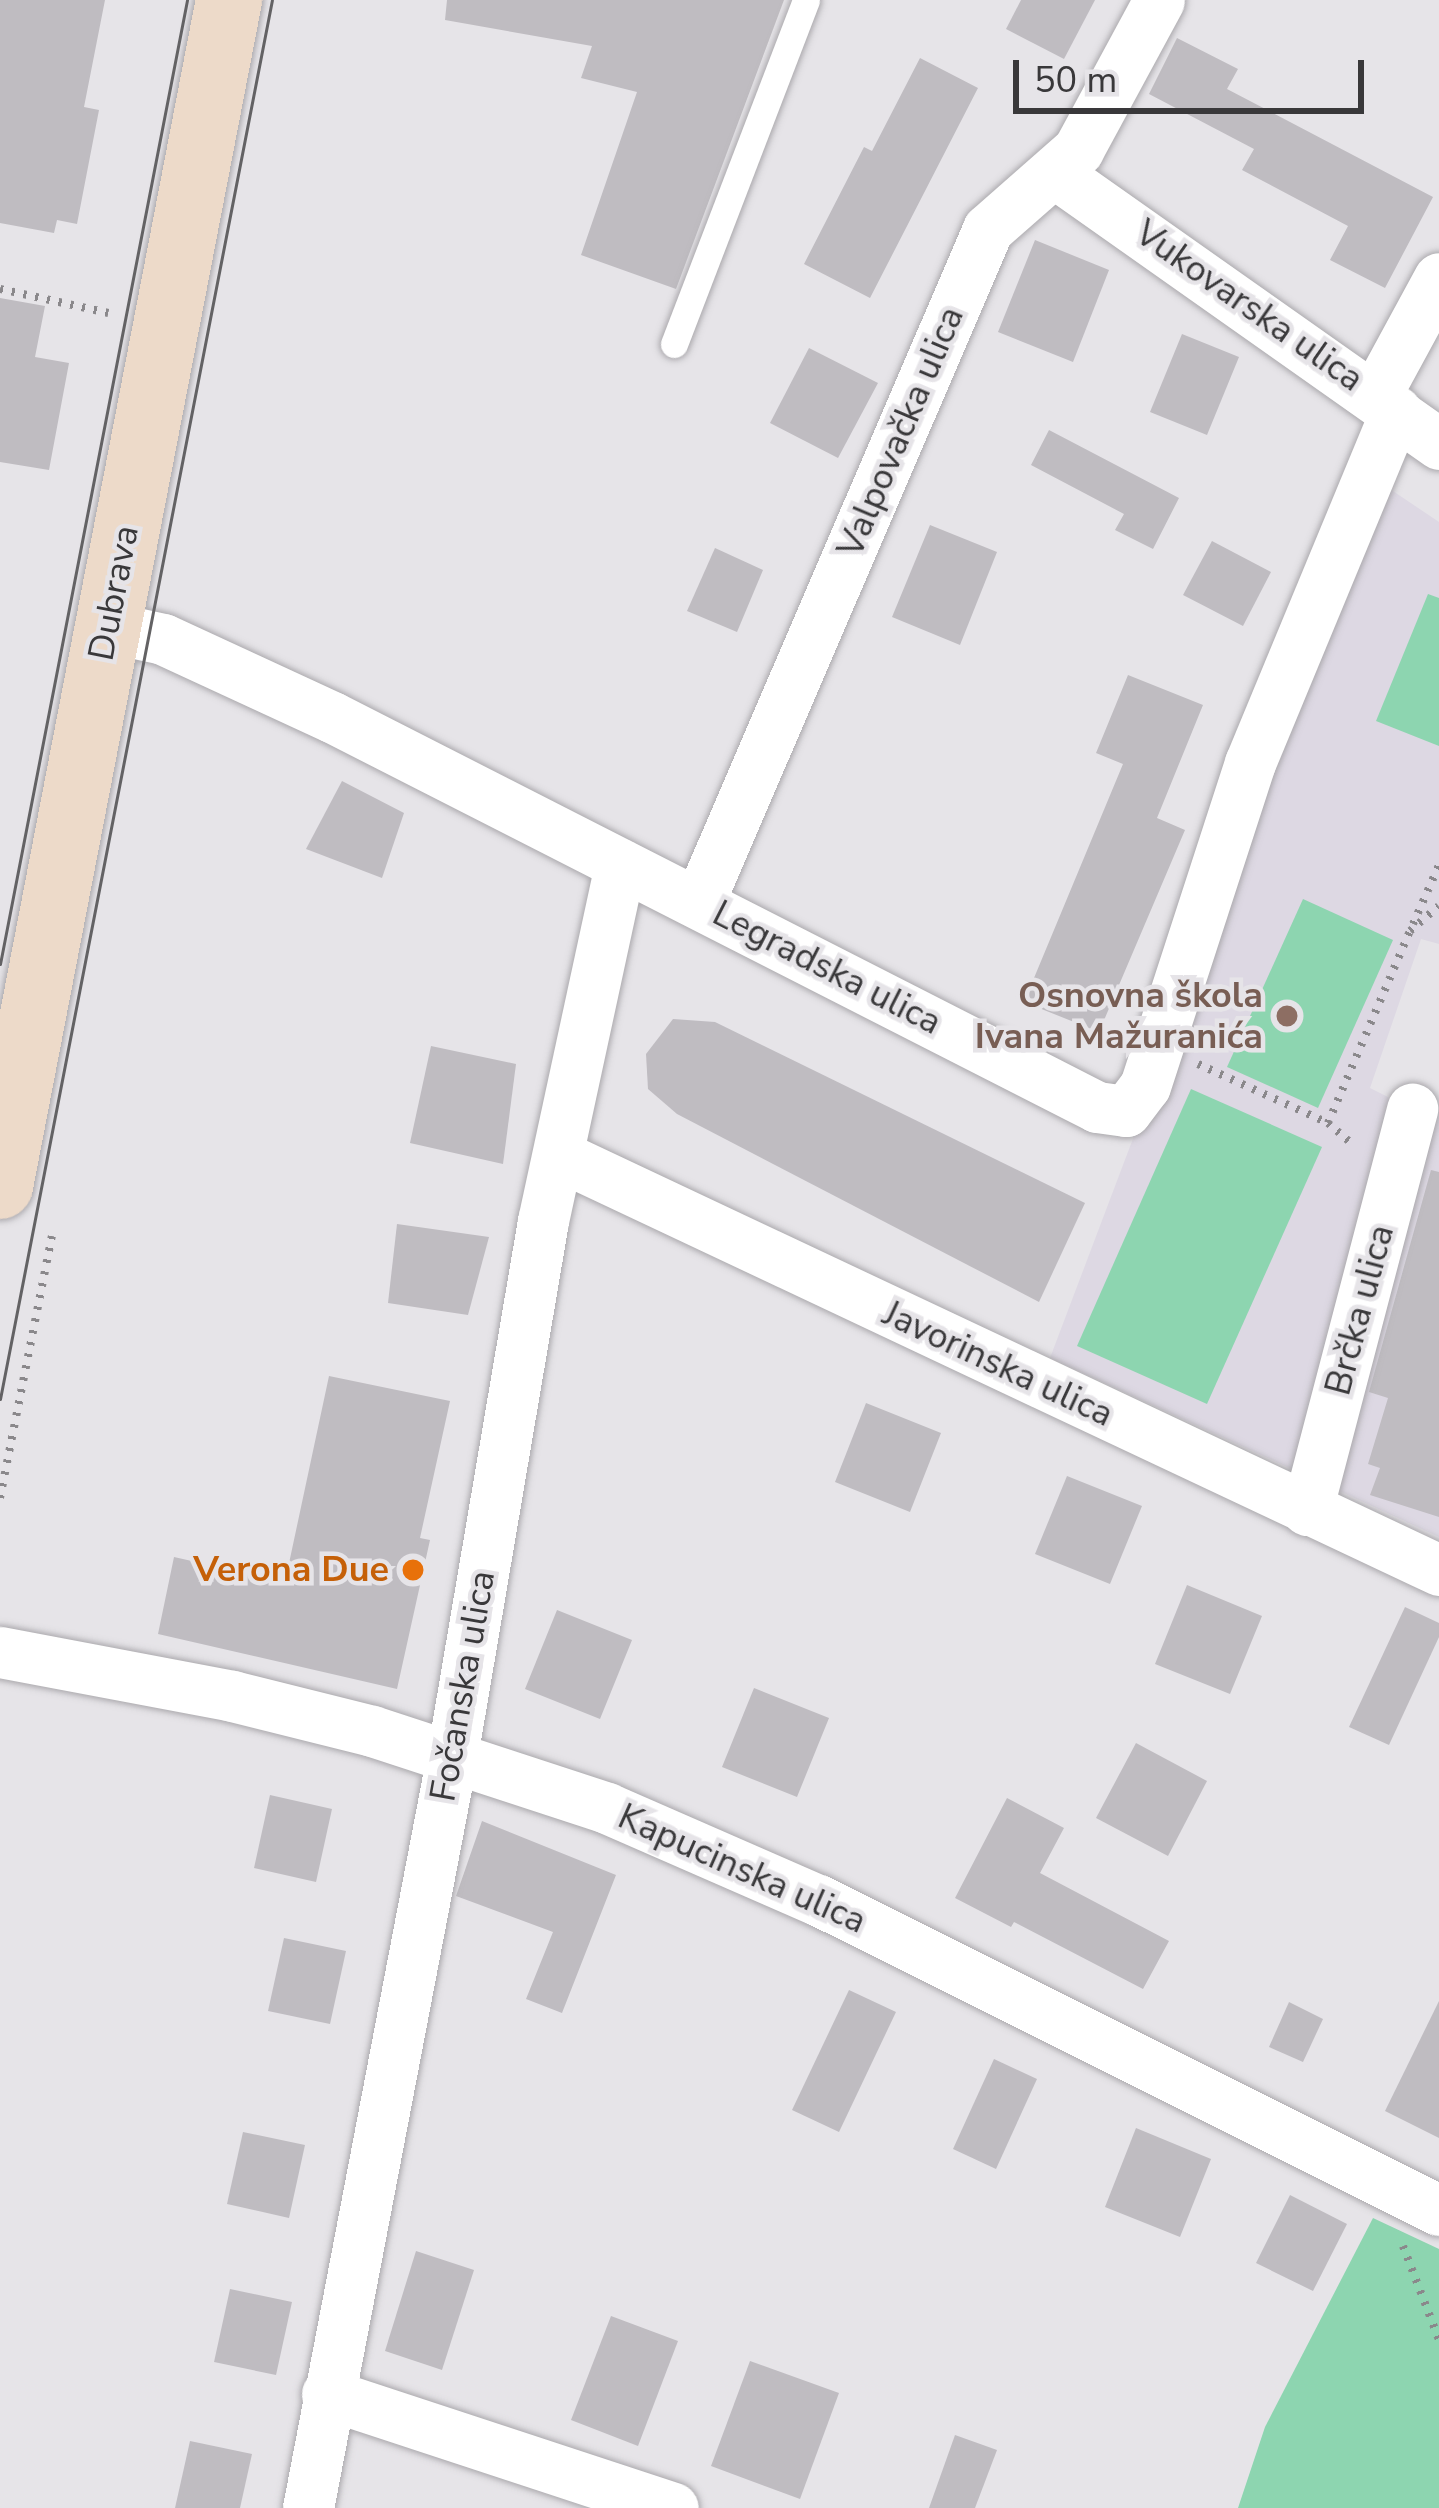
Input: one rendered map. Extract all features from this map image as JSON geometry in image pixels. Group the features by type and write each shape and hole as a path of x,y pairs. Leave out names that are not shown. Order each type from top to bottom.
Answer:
{"main road":[{"name":"Dubrava","path":"0,1186 14,1043 107,627 229,0"}],"street":[{"name":"Valpovačka ulica","path":"699,902 988,229 1055,173 1098,116 1159,0"},
{"name":"Vukovarska ulica","path":"1055,173 1439,444"},
{"name":"Legradska ulica","path":"107,627 163,639 260,682 1111,1112 1126,1111 1149,1072 1250,763 1386,404 1439,278"},
{"name":"Fočanska ulica","path":"308,2508 452,1756 559,1155 620,864"},
{"name":"Brčka ulica","path":"1307,1510 1412,1109"},
{"name":"Javorinska ulica","path":"559,1155 1439,1570"},
{"name":"Kapucinska ulica","path":"0,1652 232,1696 452,1756 693,1843 1419,2223"},
{"path":"327,2394 673,2508"}],"lane":[{"path":"674,344 806,0"}],"path":[{"path":"0,289 108,313"},
{"path":"1149,1072 1189,1059 1328,1123 1439,865"},
{"path":"1410,931 1439,907"},
{"path":"0,1498 52,1236"},
{"path":"1419,2223 1439,2340"}],"shaded area":[{"name":"Osnovna škola Ivana Mažuranića","path":"1381,483 1439,522 1439,944 1421,939 1370,1088 1400,1103 1296,1471 1050,1358"},
{"path":"1428,1105 1439,1108 1439,1537 1333,1488"}],"green space":[{"path":"1428,594 1439,598 1439,746 1376,721"},
{"path":"1303,899 1393,940 1318,1108 1227,1067"},
{"path":"1191,1089 1322,1147 1207,1404 1077,1346"},
{"path":"1373,2218 1439,2249 1439,2508 1238,2508 1265,2427"}],"building":[{"path":"0,0 105,0 84,107 99,110 77,224 57,220 54,233 0,223"},
{"path":"447,0 784,0 676,289 581,255 637,92 581,78 592,46 445,20"},
{"path":"1021,0 1095,0 1064,59 1006,29"},
{"path":"1177,38 1238,69 1227,89 1433,197 1385,288 1330,260 1348,226 1242,170 1254,149 1149,94"},
{"path":"920,58 978,88 870,298 804,264 864,147 872,151"},
{"path":"1035,240 1109,270 1073,362 998,332"},
{"path":"0,298 45,306 35,357 69,363 49,470 0,462"},
{"path":"1182,334 1239,357 1207,435 1150,412"},
{"path":"809,348 878,383 838,458 770,423"},
{"path":"1049,430 1179,498 1153,549 1115,530 1124,514 1031,465"},
{"path":"930,525 997,552 960,645 892,617"},
{"path":"1212,541 1271,572 1243,626 1183,595"},
{"path":"715,548 763,570 737,632 687,611"},
{"path":"1128,675 1203,705 1157,818 1185,830 1099,1032 1024,1002 1123,764 1096,753"},
{"path":"342,781 404,813 382,878 306,849"},
{"path":"673,1019 715,1022 1085,1203 1039,1302 677,1114 648,1089 646,1054"},
{"path":"431,1046 516,1064 503,1164 410,1143"},
{"path":"1431,1170 1439,1172 1439,1517 1370,1495 1380,1468 1368,1464 1388,1398 1369,1392"},
{"path":"397,1224 489,1237 468,1315 388,1303"},
{"path":"329,1376 450,1401 420,1538 430,1540 397,1689 158,1634 174,1557 285,1582"},
{"path":"866,1403 941,1433 910,1512 835,1482"},
{"path":"1067,1476 1142,1506 1110,1584 1035,1554"},
{"path":"1187,1585 1262,1616 1230,1694 1155,1664"},
{"path":"1405,1607 1439,1623 1439,1637 1389,1745 1349,1727"},
{"path":"557,1610 632,1640 600,1719 525,1689"},
{"path":"754,1688 829,1718 797,1797 722,1767"},
{"path":"1136,1743 1207,1781 1168,1856 1096,1818"},
{"path":"270,1795 332,1809 316,1882 254,1868"},
{"path":"1007,1798 1064,1828 1040,1873 1169,1941 1143,1989 1014,1922 1011,1927 955,1898"},
{"path":"482,1821 616,1875 562,2013 526,1999 553,1932 456,1896"},
{"path":"284,1938 346,1951 330,2024 268,2011"},
{"path":"849,1990 896,2012 839,2132 792,2110"},
{"path":"1439,2001 1439,2138 1385,2111"},
{"path":"1289,2002 1323,2019 1303,2062 1269,2047"},
{"path":"994,2059 1037,2079 996,2169 953,2149"},
{"path":"1136,2128 1211,2159 1180,2237 1105,2207"},
{"path":"243,2132 305,2145 289,2218 227,2204"},
{"path":"1290,2195 1347,2224 1313,2291 1256,2263"},
{"path":"416,2251 474,2270 442,2370 385,2351"},
{"path":"230,2289 292,2302 276,2375 214,2362"},
{"path":"611,2316 678,2341 638,2446 571,2420"},
{"path":"750,2361 839,2393 800,2499 711,2466"},
{"path":"955,2435 997,2450 975,2508 929,2508"},
{"path":"190,2441 252,2454 240,2508 175,2508"}],"tram line":[{"path":"0,964 187,0"},
{"path":"0,1399 272,0"}],"place":[{"name":"Osnovna škola Ivana Mažuranića","path":"1287,1016"},
{"name":"Verona Due","path":"413,1570"}]}
